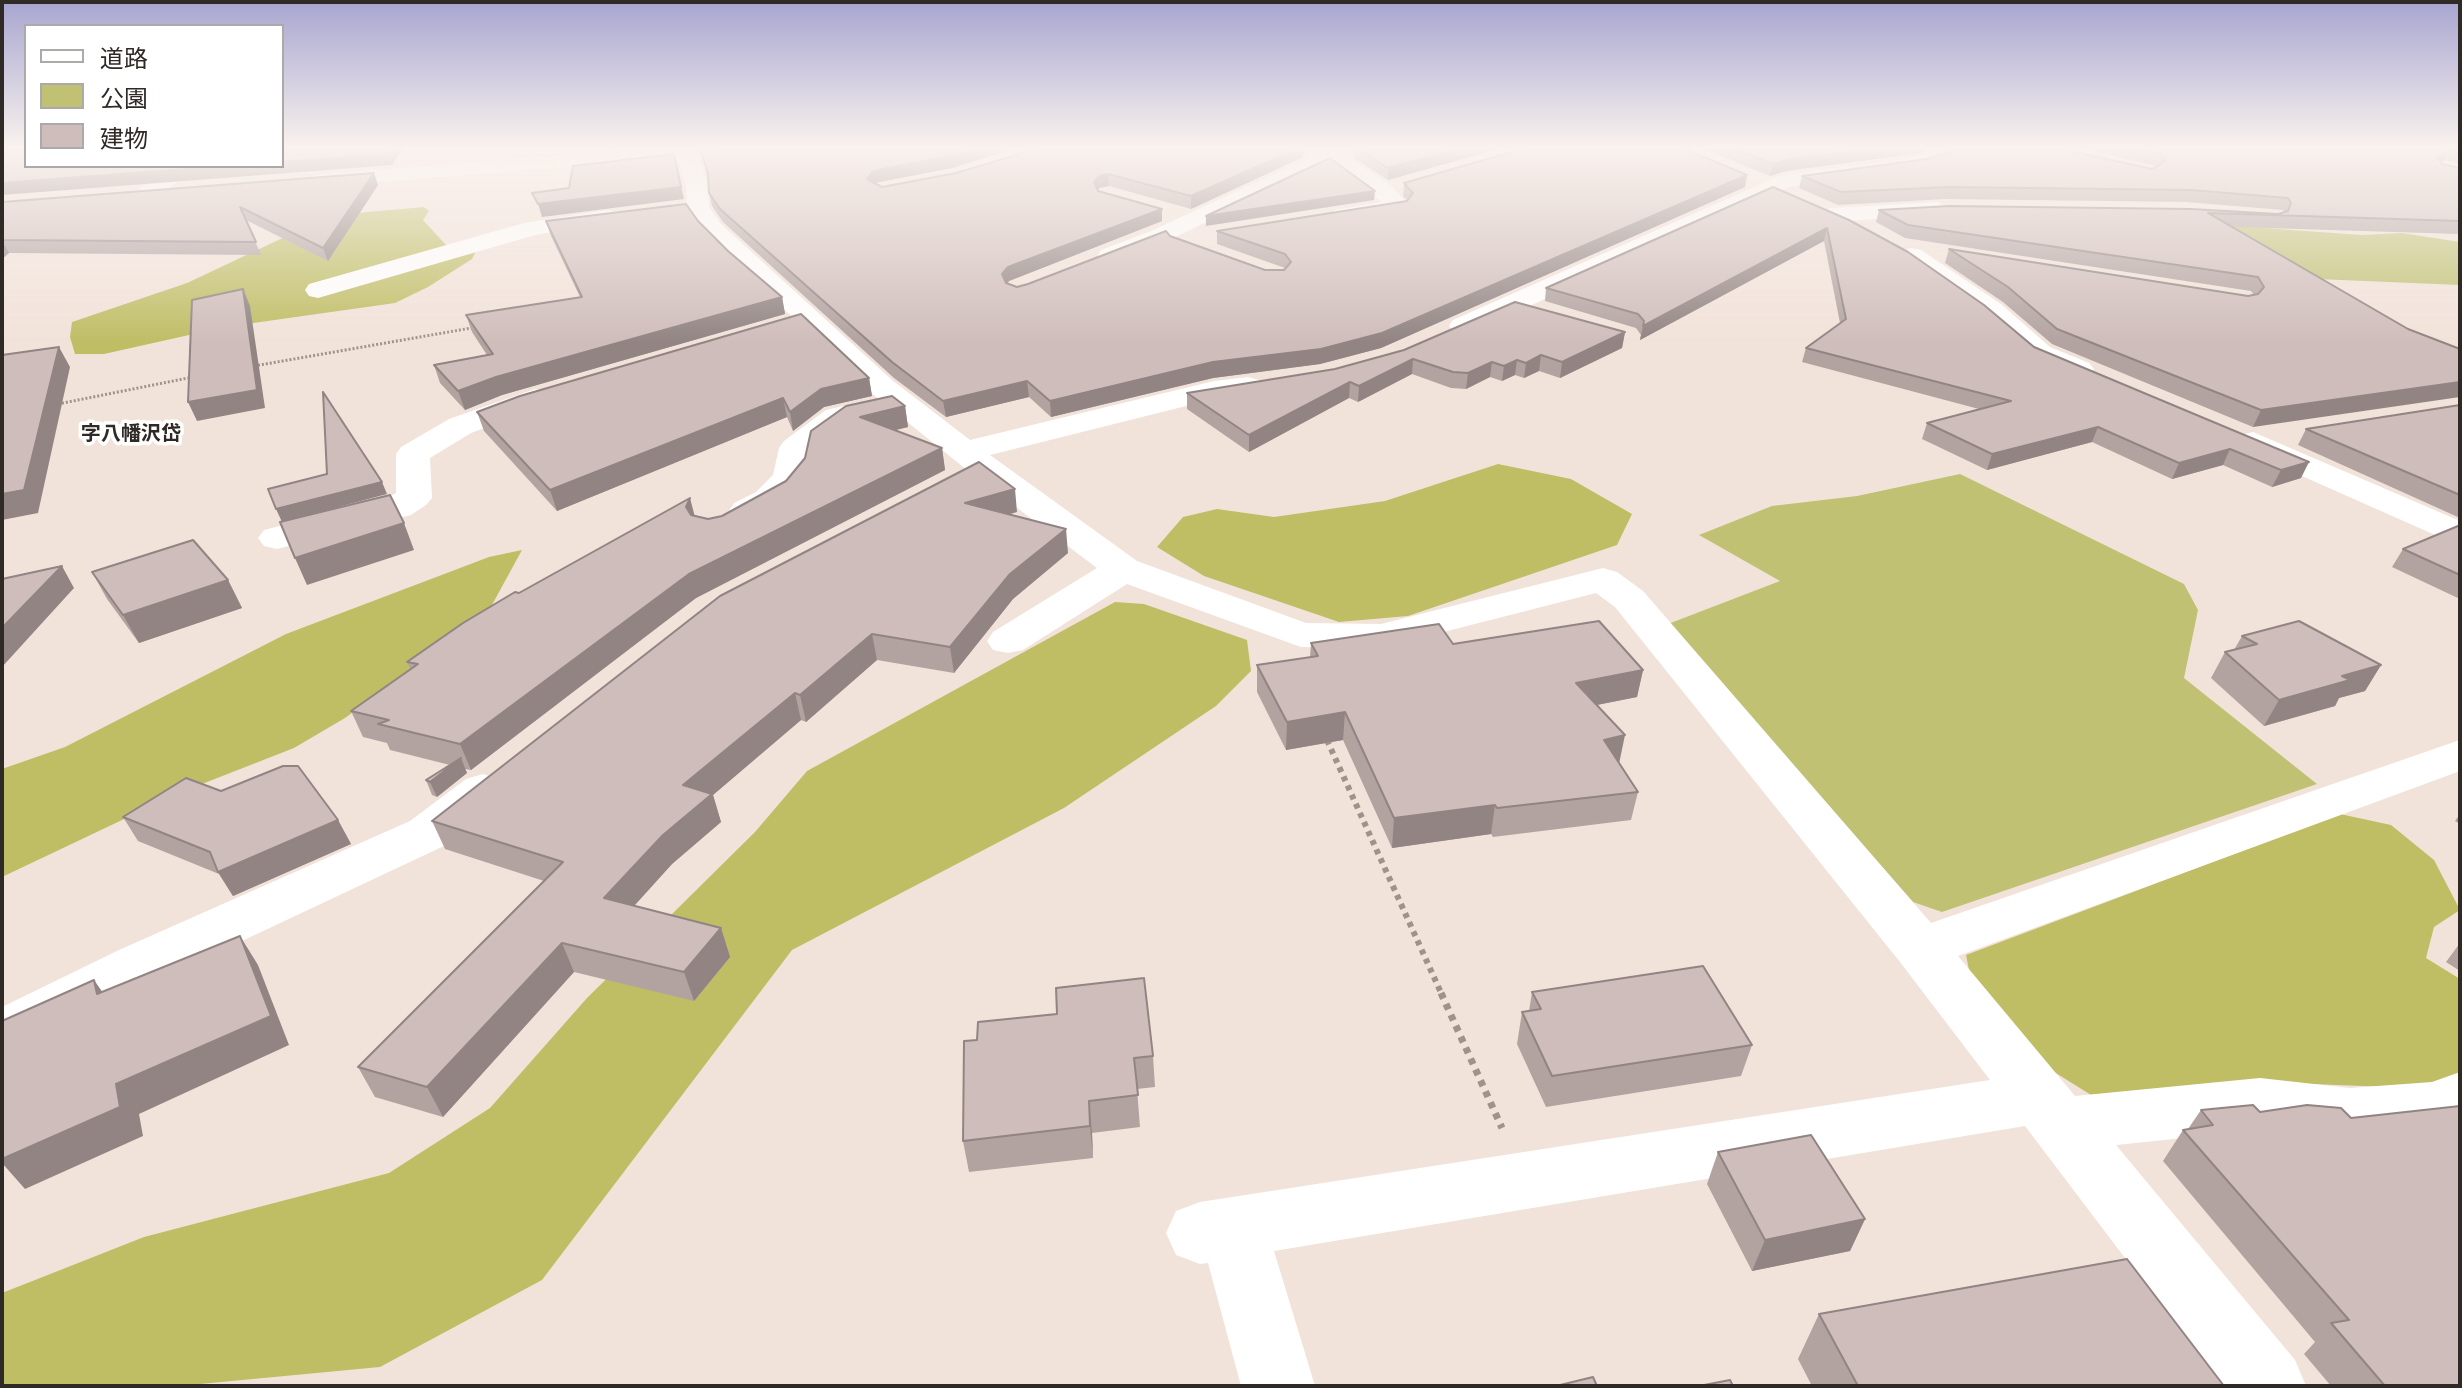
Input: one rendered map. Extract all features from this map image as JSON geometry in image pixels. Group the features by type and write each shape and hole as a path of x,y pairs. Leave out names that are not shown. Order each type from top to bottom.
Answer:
{"street":[{"path":"702,214 712,229 796,322 903,402 964,469 1123,569 1301,635 1381,636 1603,580 1629,599 1920,948 2269,1386"},
{"path":"1089,263 1172,233 1207,214"},
{"path":"1324,218 1350,214"},
{"path":"1432,339 1513,304 1693,214"},
{"path":"1829,214 1878,237"},
{"path":"1832,215 1858,214"},
{"path":"318,290 532,228 625,215"},
{"path":"1172,233 1220,234"},
{"path":"1947,253 1889,243 1991,310 2040,353 2104,380"},
{"path":"1513,304 1555,316"},
{"path":"964,469 1214,390 1276,382"},
{"path":"277,538 398,507 414,498 413,454 460,426 569,388"},
{"path":"713,528 777,494 790,478 796,448 820,428 837,417 903,402"},
{"path":"2310,431 2237,435 2460,535"},
{"path":"1008,641 1123,569"},
{"path":"1920,948 2460,755"},
{"path":"2,1034 139,965 428,833 514,765"},
{"path":"1278,1386 1216,1230 1525,1180 2048,1111 2260,1104 2350,1114 2436,1108 2460,1098"}],"path":[{"path":"243,368 476,327"},
{"path":"46,406 196,376"},
{"path":"1322,729 1525,1180"}],"green space":[{"path":"2207,224 2362,235 2402,233 2460,242 2460,285 2293,278"},
{"path":"1960,474 2184,584 2198,610 2184,678 2317,784 1942,912 1913,902 1668,624 1780,581 1699,535 1772,506 1857,496"}],"shaded area":[{"path":"345,214 427,214 423,220 446,245 476,251 472,259 428,287 395,303 225,327 104,354 75,354 70,337 72,322 187,283 291,234"},
{"path":"1498,464 1571,479 1632,514 1617,545 1408,616 1339,622 1204,576 1157,547 1183,517 1217,509 1274,517 1385,501"},
{"path":"522,550 487,614 345,718 294,748 179,793 2,877 2,769 65,747 286,634 489,557"},
{"path":"1115,602 1144,604 1247,640 1251,671 1216,706 1064,808 792,950 542,1280 380,1367 179,1386 2,1386 2,1293 144,1237 389,1173 490,1108 587,998 755,832 807,771"},
{"path":"2340,814 2391,825 2434,860 2460,910 2434,927 2426,958 2460,979 2460,1077 2418,1088 2310,1084 2099,1100 2043,1065 1972,985 1966,955"}],"building":[{"path":"2,214 243,214 256,242 2,240"},
{"path":"254,214 346,214 323,248"},
{"path":"606,214 693,214 728,251 782,297 496,377 458,391 434,365 493,354 466,315 582,297 546,221"},
{"path":"725,214 1149,214 1008,267 1002,274 1006,283 1017,287 1166,231 1170,236 1265,270 1284,270 1291,262 1285,254 1217,231 1326,214 1657,214 1382,333 1321,349 1213,362 1050,401 1027,381 943,401 892,362"},
{"path":"1713,214 1835,214 1908,252 1984,305 2034,347 2309,462 2281,470 2230,449 2179,463 2098,427 1992,454 1927,423 2011,401 1806,348 1846,319 1827,228 1643,326 1644,321 1638,314 1546,288"},
{"path":"1886,214 2209,214 2408,329 2460,349 2460,382 2261,410 2057,329 2008,287 1949,249 2248,296 2258,294 2264,287 2258,277 1908,225"},
{"path":"2232,214 2460,214 2460,221"},
{"path":"243,289 257,390 188,402 192,300"},
{"path":"1515,302 1625,332 1562,362 1541,355 1526,363 1517,360 1504,366 1492,362 1468,373 1453,372 1413,359 1359,386 1350,382 1249,435 1187,393 1335,369 1404,350"},
{"path":"801,314 869,378 821,389 790,412 783,398 550,490 477,412 520,396"},
{"path":"59,347 24,490 2,494 2,355"},
{"path":"323,392 382,482 276,509 268,489 327,474"},
{"path":"892,396 905,406 860,417 942,448 689,574 460,744 378,724 389,720 351,711 418,664 407,662 515,592 519,593 690,498 686,507 691,515 708,519 722,516 786,481 805,458 811,431 846,406"},
{"path":"2460,405 2460,495 2306,429"},
{"path":"979,462 1015,489 965,503 1066,529 1010,574 950,647 872,634 800,695 795,693 683,785 712,794 663,835 604,898 721,928 684,972 562,943 427,1087 358,1067 563,862 432,821 720,596"},
{"path":"390,495 404,523 295,558 280,522"},
{"path":"2458,526 2460,575 2403,549"},
{"path":"193,540 228,580 123,615 92,572"},
{"path":"62,566 2,628 2,579"},
{"path":"1599,621 1643,670 1576,683 1625,735 1604,740 1638,792 1394,818 1345,712 1287,722 1257,665 1318,656 1311,643 1439,624 1453,644"},
{"path":"2299,621 2381,665 2342,676 2350,680 2279,700 2225,652 2257,644 2242,636"},
{"path":"461,758 430,782 426,780"},
{"path":"283,766 298,766 338,820 218,872 210,852 123,817 186,778 221,791"},
{"path":"240,936 271,1016 116,1084 120,1107 2,1159 2,1021 94,980 97,994"},
{"path":"1703,966 1752,1045 1552,1076 1522,1012 1541,1009 1532,992"},
{"path":"1144,978 1153,1056 1134,1058 1138,1095 1089,1101 1090,1126 963,1141 964,1041 977,1040 978,1022 1057,1014 1056,988"},
{"path":"2253,1105 2260,1112 2307,1105 2341,1108 2351,1118 2460,1106 2460,1386 2385,1386 2331,1323 2349,1320 2183,1130 2213,1125 2201,1110"},
{"path":"1811,1135 1865,1219 1765,1240 1718,1152"},
{"path":"2127,1259 2224,1386 1858,1386 1819,1314"},
{"path":"1593,1377 1597,1386 1556,1386"},
{"path":"1730,1380 1733,1386 1699,1386"}],"district":[{"name":"字八幡沢岱","path":"131,434"}]}
